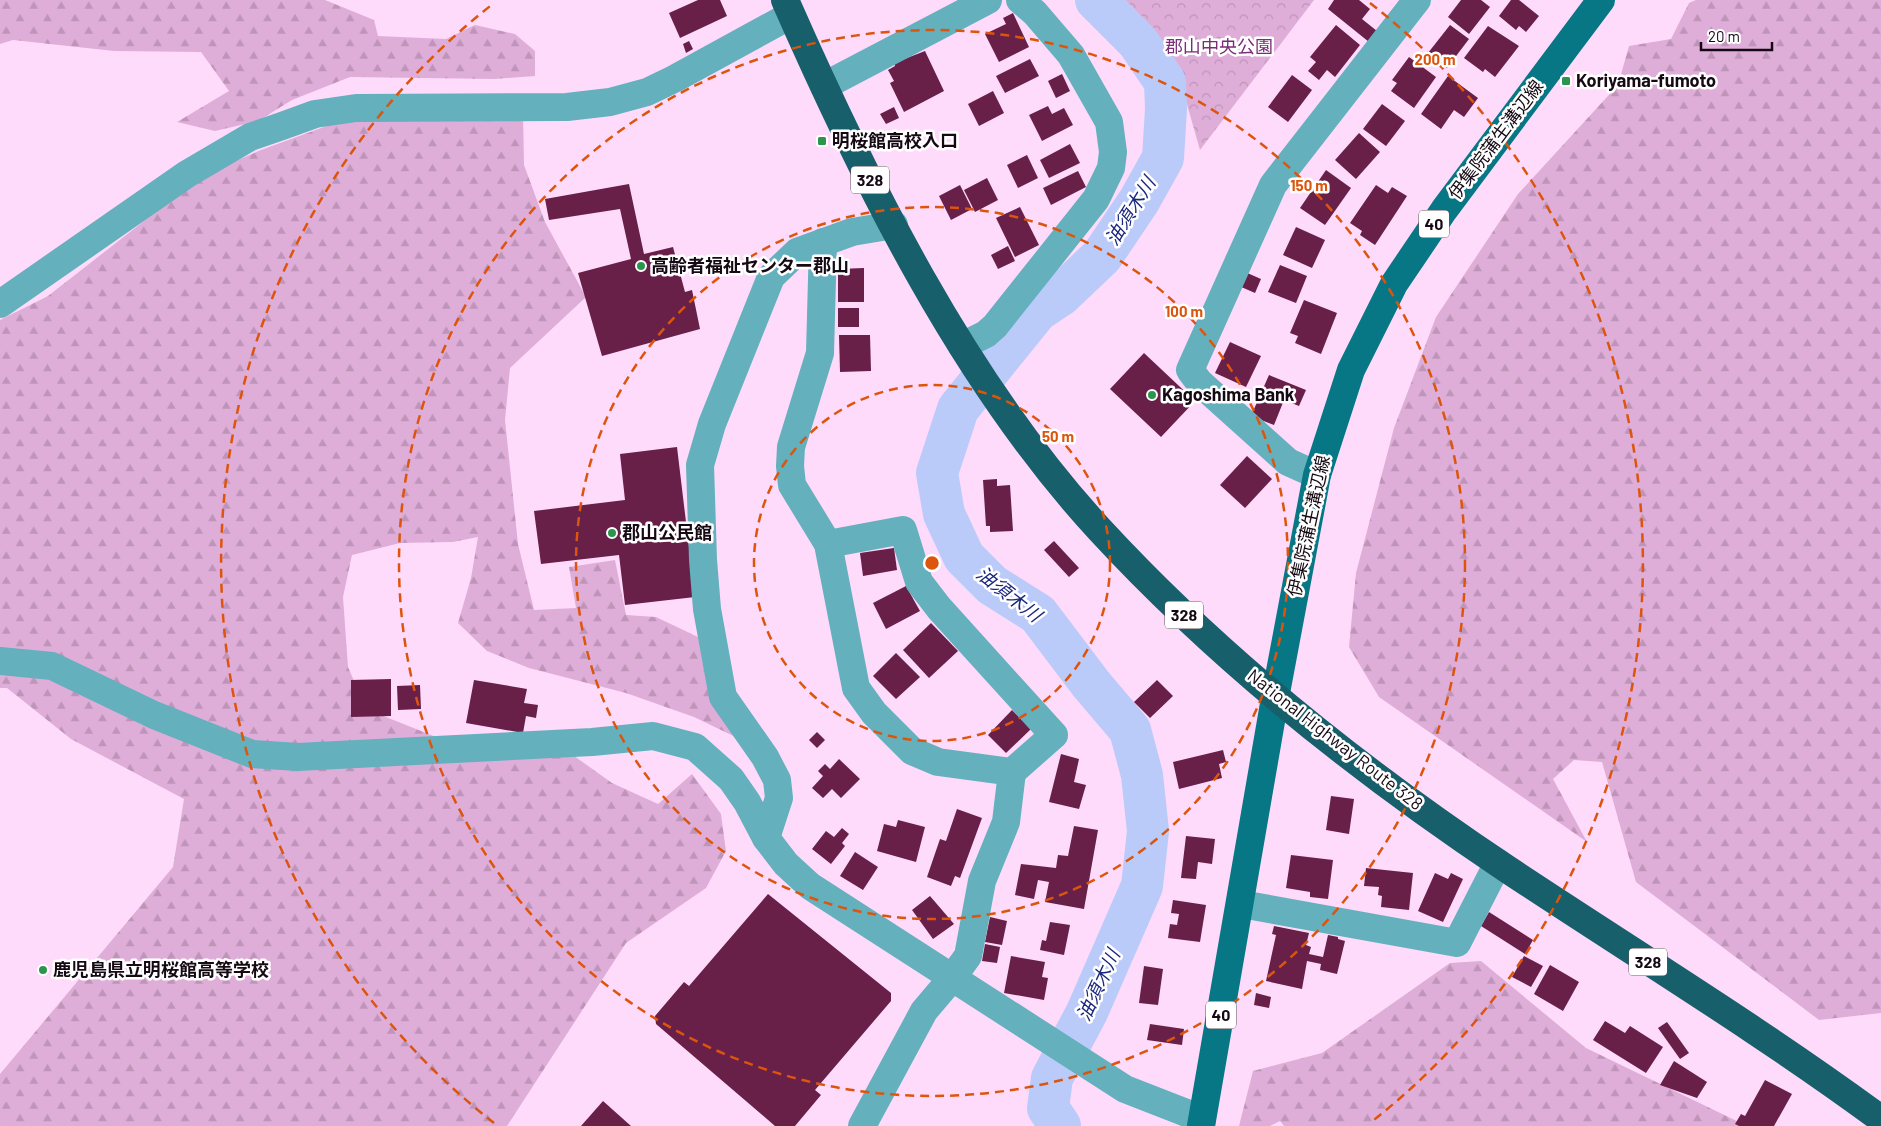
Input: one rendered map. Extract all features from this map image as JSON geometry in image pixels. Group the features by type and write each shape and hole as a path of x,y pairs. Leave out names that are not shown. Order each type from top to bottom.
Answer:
{"highway":[{"name":"National Highway Route 328","path":"788,7 856,154 923,281 965,350 1014,423 1097,528 1161,593 1275,698 1341,750 1498,863 1799,1059 1881,1119"}],"main road":[{"name":"伊集院蒲生溝辺線","path":"1202,1123 1275,698 1317,475 1351,370 1394,284 1444,210 1601,0"}],"street":[{"path":"824,86 988,0"},
{"path":"965,350 995,326 1096,199 1112,168 1113,136 1110,122 1071,55 1035,13 1020,0"},
{"path":"1317,475 1288,462 1199,382 1190,370 1274,185 1417,0"},
{"path":"0,304 187,174 250,138 306,117 356,108 567,107 610,102 647,92 674,79 788,7"},
{"path":"766,838 779,798 777,780 764,757 722,697 706,599 700,465 712,424 771,277 796,252 852,232 894,225"},
{"path":"823,242 820,353 791,447 790,466 792,485 828,544 856,688 874,712 912,751 938,762 1012,772"},
{"path":"828,544 903,530 919,582 939,608 1054,735 1012,772 1006,822 982,881 968,956 924,1012 862,1126"},
{"path":"0,661 52,666 154,715 252,754 298,757 592,742 653,736 695,747 731,779 748,802 766,838 786,864 810,886 1125,1089 1202,1123"},
{"path":"1241,904 1457,943 1498,863"}],"green space":[{"path":"0,0 325,0 374,20 378,36 446,39 475,25 515,34 535,51 535,76 494,79 350,77 292,100 258,121 215,131 177,122 229,91 201,52 114,51 13,40 0,44"},
{"name":"郡山中央公園","path":"1118,0 1314,0 1200,150 1176,66"},
{"path":"1696,0 1881,0 1881,1013 1819,1020 1636,882 1602,762 1574,760 1553,779 1587,842 1379,697 1349,647 1356,573 1394,428 1436,317 1518,194 1618,85 1629,46 1671,39 1689,3"},
{"path":"523,112 524,165 545,222 586,297 510,368 505,420 518,544 534,610 576,608 569,567 615,560 626,615 656,617 698,637 719,678 746,742 694,717 626,693 529,668 487,651 458,623 471,578 478,537 453,542 400,543 352,555 343,597 348,667 366,709 471,751 563,748 612,783 658,804 692,774 721,814 726,851 706,888 626,943 507,1126 0,1126 0,1074 173,867 184,799 71,739 7,688 0,688 0,320 48,296 203,175 261,150 343,120"},
{"path":"1481,961 1586,1048 1747,1126 1284,1126 1280,1121 1270,1126 1239,1126 1253,1071 1322,1053 1450,963"}],"building":[{"path":"698,0 720,0 727,16 680,38 669,13"},
{"path":"1334,0 1359,0 1370,9 1362,19 1377,31 1369,42 1328,9"},
{"path":"1461,0 1481,0 1490,7 1469,34 1448,17"},
{"path":"1511,0 1519,0 1539,16 1526,32 1519,26 1516,30 1499,16"},
{"path":"1013,13 1029,47 999,62 985,34 1006,24 1003,18"},
{"path":"1336,25 1360,45 1335,77 1327,70 1319,80 1308,71 1316,62 1310,57"},
{"path":"1450,25 1469,39 1447,68 1428,53"},
{"path":"1488,26 1519,46 1495,77 1485,69 1483,72 1464,58"},
{"path":"689,41 693,49 686,53 683,44"},
{"path":"925,51 944,91 904,112 890,83 894,81 888,70 895,66 894,63"},
{"path":"1409,57 1436,77 1414,108 1391,91 1397,83 1392,80"},
{"path":"1030,59 1039,76 1005,93 996,76"},
{"path":"1062,74 1070,91 1056,98 1048,81"},
{"path":"1292,75 1312,90 1288,122 1268,107"},
{"path":"1448,76 1478,98 1464,117 1454,110 1441,129 1421,114"},
{"path":"993,91 1004,113 979,126 968,104"},
{"path":"1382,104 1405,121 1386,146 1363,129"},
{"path":"1048,106 1052,114 1064,108 1073,125 1042,141 1029,115"},
{"path":"894,107 899,118 886,124 880,114"},
{"path":"1359,133 1380,152 1356,179 1335,160"},
{"path":"1070,144 1080,163 1049,178 1040,160"},
{"path":"1027,155 1038,178 1018,188 1007,165"},
{"path":"1326,170 1351,188 1325,225 1300,208"},
{"path":"1078,171 1086,187 1051,205 1043,188"},
{"path":"987,178 998,200 975,212 964,190"},
{"name":"高齢者福祉センター郡山","path":"629,184 644,254 673,247 685,292 692,290 700,329 602,356 578,273 631,259 620,209 549,220 545,199"},
{"path":"960,185 972,209 951,220 939,196"},
{"path":"1376,185 1388,193 1392,187 1407,196 1375,245 1360,235 1362,231 1350,223"},
{"path":"1020,207 1039,245 1015,257 996,218"},
{"path":"1296,227 1325,240 1312,268 1283,255"},
{"path":"1008,246 1015,261 998,269 991,255"},
{"path":"1280,265 1307,276 1296,303 1268,292"},
{"path":"864,268 864,302 838,302 838,269"},
{"path":"1245,272 1261,279 1255,293 1239,286"},
{"path":"1304,300 1337,313 1321,354 1295,343 1298,336 1290,333"},
{"path":"838,308 859,308 859,327 838,327"},
{"path":"839,335 870,335 871,371 840,372"},
{"path":"1230,342 1261,356 1246,387 1215,373"},
{"name":"Kagoshima Bank","path":"1144,353 1195,401 1161,437 1110,389"},
{"path":"1269,375 1306,390 1299,406 1284,400 1274,425 1251,416"},
{"name":"郡山公民館","path":"677,447 695,597 625,605 619,555 541,564 534,511 625,500 620,454"},
{"path":"1247,456 1272,479 1245,508 1220,485"},
{"path":"997,479 997,486 1010,485 1013,531 990,532 990,526 986,526 983,480"},
{"path":"1054,541 1079,568 1069,577 1044,550"},
{"path":"894,548 897,570 863,576 860,553"},
{"path":"906,586 920,611 886,629 873,603"},
{"path":"931,623 958,651 929,678 903,650"},
{"path":"896,653 920,677 896,699 873,676"},
{"path":"391,679 391,716 351,717 351,680"},
{"path":"474,680 527,689 524,703 538,705 536,718 526,716 523,733 466,723"},
{"path":"1157,680 1173,696 1150,718 1134,702"},
{"path":"420,685 421,709 398,710 397,686"},
{"path":"1012,710 1031,729 1006,753 988,735"},
{"path":"817,732 825,740 817,748 809,740"},
{"path":"1223,750 1226,762 1219,764 1222,778 1179,789 1173,762"},
{"path":"1061,754 1079,759 1074,782 1086,785 1079,809 1049,802"},
{"path":"839,759 860,779 841,798 832,789 823,798 812,788 823,776 818,771 825,764 830,769"},
{"path":"1331,796 1354,799 1349,834 1326,830"},
{"path":"957,809 982,818 960,878 955,876 951,886 927,877 940,839 946,841"},
{"path":"898,820 925,827 916,862 877,851 884,824 896,827"},
{"path":"1074,826 1098,830 1084,909 1045,902 1049,882 1038,880 1034,899 1015,895 1021,864 1056,868 1058,855 1068,856"},
{"path":"842,828 849,834 842,843 845,846 831,864 812,849 826,831 834,837"},
{"path":"1186,836 1215,839 1212,864 1198,862 1196,879 1181,878"},
{"path":"855,852 878,867 863,890 840,876"},
{"path":"1291,855 1333,860 1328,899 1310,897 1310,892 1286,888"},
{"path":"1366,868 1413,873 1409,910 1381,907 1382,896 1378,895 1379,887 1364,886"},
{"path":"1435,873 1448,879 1451,873 1463,879 1443,922 1418,911"},
{"path":"768,894 891,993 891,1001 815,1090 821,1095 795,1126 775,1126 656,1024 655,1016 684,982 689,986"},
{"path":"930,896 954,924 933,939 912,910"},
{"path":"1173,900 1206,905 1200,942 1168,938 1170,924 1177,925 1179,914 1171,913"},
{"path":"1489,912 1533,940 1525,954 1481,926"},
{"path":"990,917 1007,921 1002,945 985,942"},
{"path":"1050,922 1070,925 1064,955 1040,950 1042,940 1046,941"},
{"path":"1274,926 1309,933 1306,945 1311,947 1309,954 1323,957 1328,935 1345,941 1337,974 1320,970 1321,964 1307,961 1302,989 1266,981 1276,935 1272,934"},
{"path":"985,944 1000,947 997,963 982,961"},
{"path":"1011,956 1045,962 1042,977 1048,978 1044,1000 1004,993"},
{"path":"1524,956 1543,966 1531,987 1512,977"},
{"path":"1550,965 1579,982 1563,1011 1534,994"},
{"path":"1144,966 1163,969 1158,1005 1139,1003"},
{"path":"1256,993 1271,997 1269,1008 1254,1005"},
{"path":"1605,1021 1625,1033 1630,1026 1663,1047 1646,1073 1593,1040"},
{"path":"1667,1022 1689,1053 1680,1059 1658,1028"},
{"path":"1150,1024 1184,1029 1182,1045 1147,1040"},
{"path":"1674,1061 1707,1082 1697,1098 1660,1085"},
{"path":"1765,1080 1792,1094 1774,1126 1739,1126 1735,1124 1741,1114 1745,1116"},
{"path":"603,1101 631,1126 581,1126"}],"waterway":[{"name":"油須木川","path":"1060,1126 1048,1108 1052,1078 1087,1012 1142,886 1148,831 1142,775 1130,730 1091,684 1038,614 992,585 964,557 944,514 937,473 958,409 1037,311 1061,295 1102,256 1139,201 1163,158 1166,109 1165,82 1138,42 1096,0"}],"place":[{"name":"Koriyama-fumoto","path":"1566,81"},
{"name":"明桜館高校入口","path":"822,141"},
{"name":"高齢者福祉センター郡山","path":"641,266"},
{"name":"Kagoshima Bank","path":"1152,395"},
{"name":"郡山公民館","path":"612,533"},
{"name":"鹿児島県立明桜館高等学校","path":"43,970"}]}
